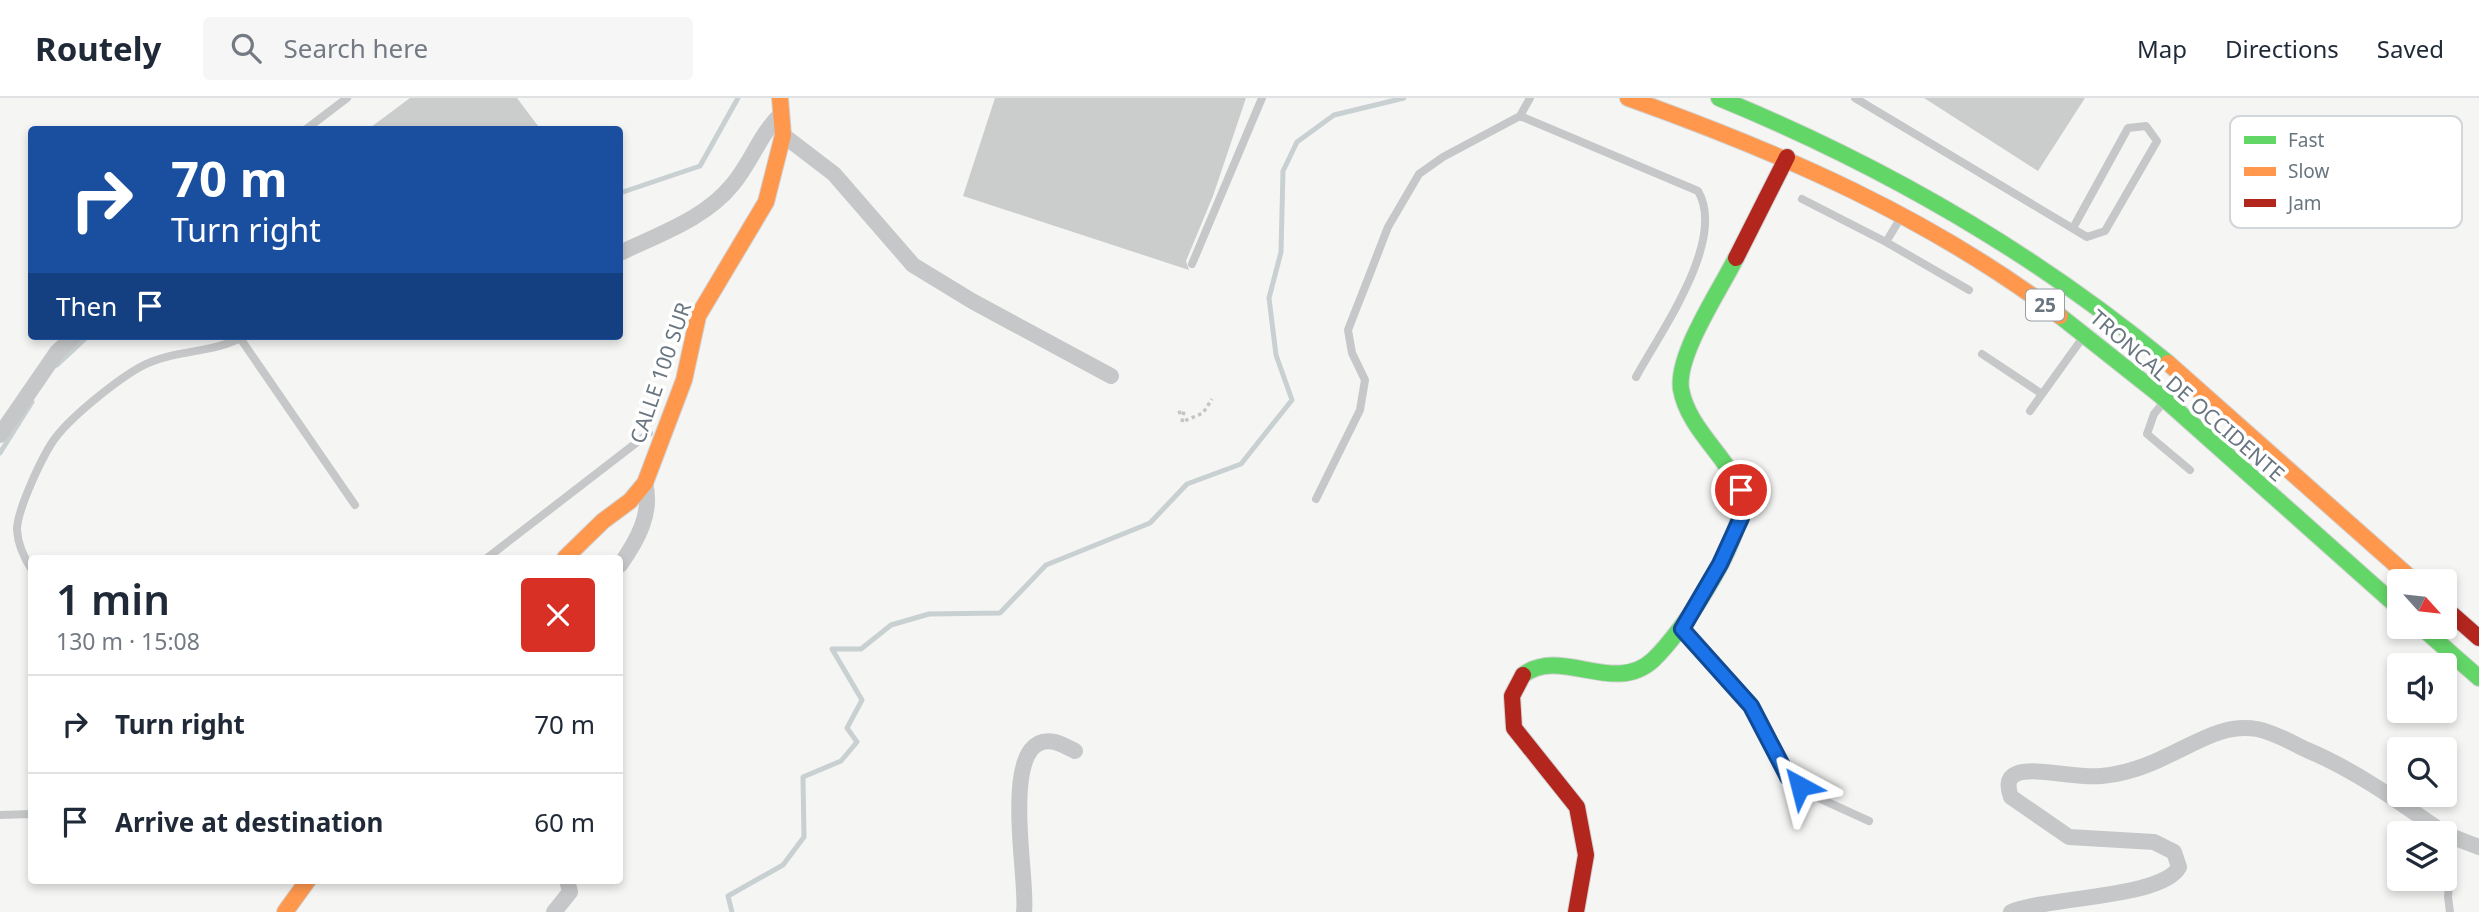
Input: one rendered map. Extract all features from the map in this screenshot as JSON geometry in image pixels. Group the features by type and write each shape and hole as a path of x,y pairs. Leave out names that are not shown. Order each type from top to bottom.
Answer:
{"main road":[{"name":"TRONCAL DE OCCIDENTE","path":"1628,98 1787,157 1903,214 2015,284 2085,334 2165,401 2387,597"},
{"name":"TRONCAL DE OCCIDENTE","path":"1719,98 1795,128 1898,179 1961,214 2046,269 2162,359 2400,569"},
{"name":"CALLE 100 SUR","path":"568,555 603,520 630,501 645,483 684,380 698,316 766,202 783,135 781,106"},
{"path":"1576,912 1586,855 1577,807 1544,769 1514,728 1512,696 1524,673 1546,665 1582,673 1637,671 1655,658 1682,629 1720,564 1741,518 1741,490 1690,409 1681,378 1698,334 1787,157"},
{"path":"2457,619 2479,638"},
{"path":"2435,639 2479,678"},
{"path":"285,912 305,884"}],"street":[{"path":"623,252 707,211 741,174 781,106"},
{"path":"783,135 834,174 913,265 1111,376"},
{"path":"0,435 57,352 70,340"},
{"path":"623,560 636,538 650,501 645,483"},
{"path":"2011,912 2051,900 2105,897 2167,880 2179,867 2174,852 2154,842 2069,837 2011,797 2008,787 2011,777 2017,773 2073,778 2135,770 2193,742 2240,727 2278,735 2333,760 2426,821"},
{"path":"1024,912 1018,785 1024,758 1035,745 1053,741 1075,751"},
{"path":"2457,839 2479,847"},
{"path":"554,912 569,886"},
{"path":"568,912 569,886"}],"lane":[{"path":"310,126 347,98"},
{"path":"1192,264 1262,98"},
{"path":"1316,499 1360,410 1365,380 1352,353 1348,330 1388,228 1419,174 1443,157 1520,116 1530,98"},
{"path":"1855,98 2087,237 2105,231 2157,141 2146,127 2129,128 2073,228"},
{"path":"1520,116 1698,191 1705,203 1707,229 1699,260 1636,377"},
{"path":"1802,199 1886,242 1969,290"},
{"path":"1886,242 1903,214"},
{"path":"2030,411 2085,334"},
{"path":"28,563 21,550 17,526 35,477 56,437 107,390 142,366 177,353 218,347 235,340"},
{"path":"244,340 355,505"},
{"path":"1982,354 2042,394"},
{"path":"2165,401 2154,414 2147,434 2190,470"},
{"path":"491,555 649,433"},
{"path":"1682,629 1751,706 1788,777 1812,795 1869,821"},
{"path":"0,815 28,814"},
{"path":"2448,891 2450,912"}],"path":[{"path":"1178,413 1184,411 1182,422 1192,418 1203,413 1212,399"}],"building":[{"path":"410,98 517,98 538,126 372,126"},
{"path":"995,98 1246,98 1213,196 1186,261 1189,270 963,196"},
{"path":"1924,98 2085,98 2038,171"}],"waterway":[{"path":"623,192 700,166 738,98"},
{"path":"732,912 728,896 783,865 804,837 803,777 841,761 857,742 847,728 862,700 832,649 861,649 891,625 929,614 1000,613 1046,565 1150,523 1187,484 1241,464 1292,400 1276,355 1269,298 1281,252 1283,171 1297,142 1334,115 1404,98"},
{"path":"57,365 84,340"},
{"path":"0,453 32,402"}],"traffic: fast":[{"path":"1719,98 1839,152 1953,213 2063,283 2168,363"},
{"path":"1523,675 1554,665 1605,673 1638,670 1653,660 1681,627 1714,577 1728,550 1737,525 1741,502 1738,484 1690,415 1681,389 1681,375 1692,341 1736,258"},
{"path":"2060,316 2161,396 2387,597"},
{"path":"2435,639 2479,678"}],"traffic: slow":[{"path":"568,555 603,521 630,501 645,483 684,380 698,316 766,202 783,135 780,98"},
{"path":"1628,98 1742,141 1853,190 1959,248 2060,316"},
{"path":"2168,363 2400,569"},
{"path":"285,912 305,884"}],"traffic: jam":[{"path":"1736,258 1787,157"},
{"path":"2457,619 2479,638"},
{"path":"1523,675 1512,696 1514,728 1577,807 1586,855 1576,912"}],"route":[{"path":"1741,490 1741,518 1720,564 1682,629 1751,706 1788,777 1800,786"}]}
